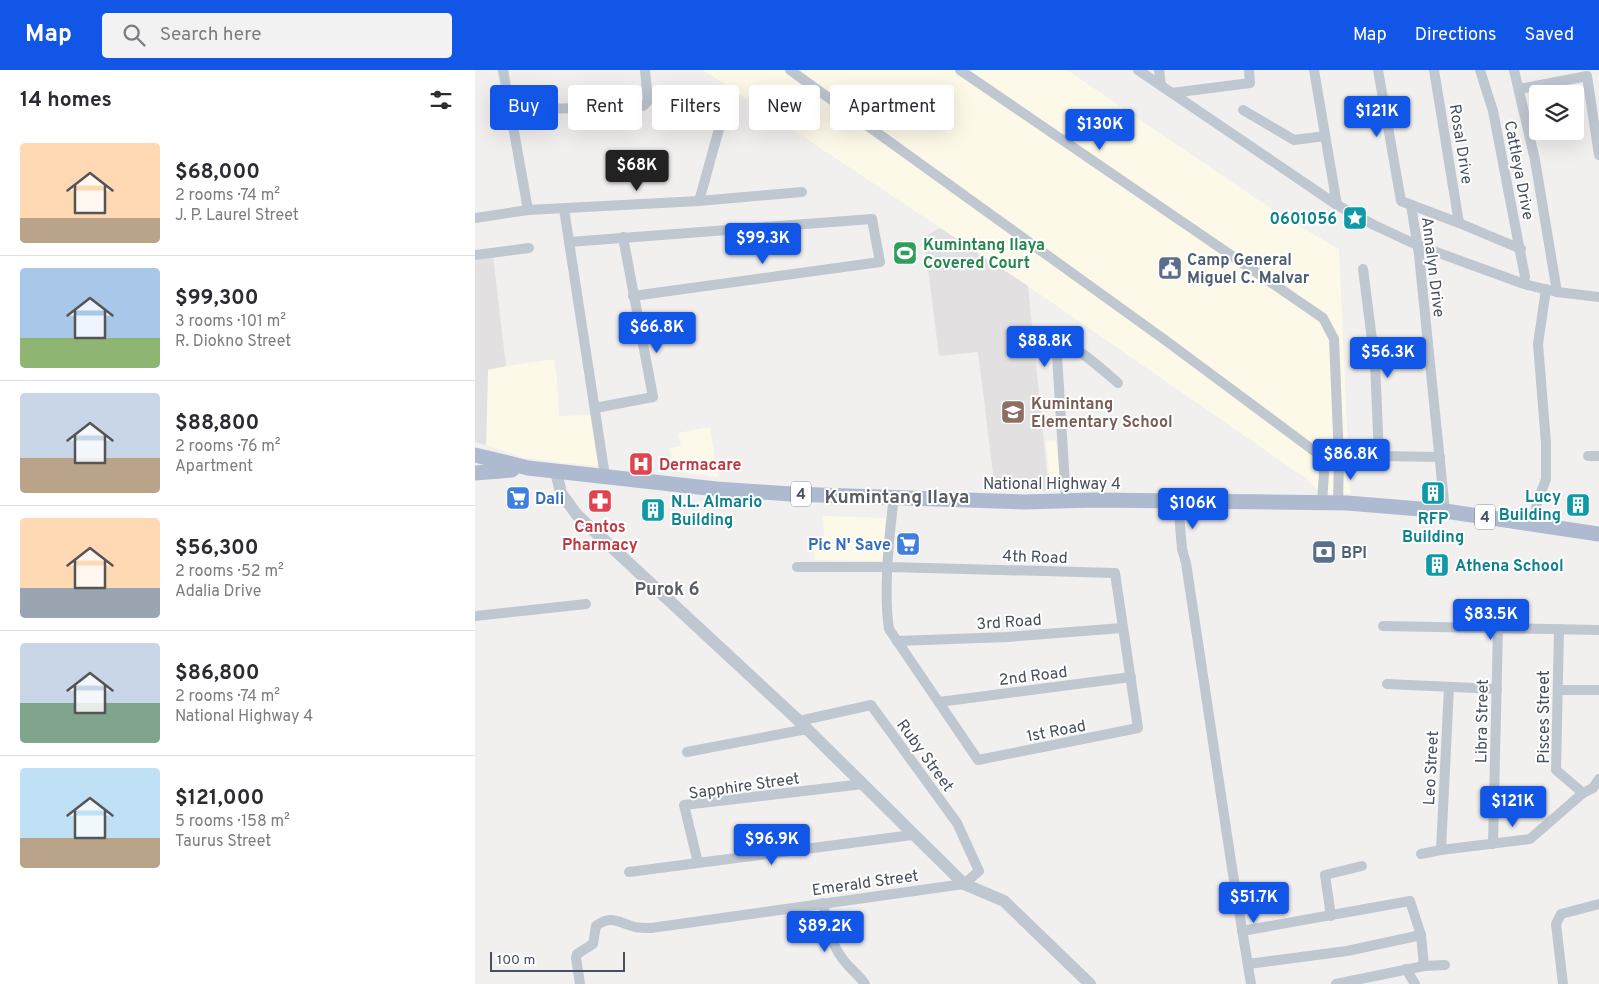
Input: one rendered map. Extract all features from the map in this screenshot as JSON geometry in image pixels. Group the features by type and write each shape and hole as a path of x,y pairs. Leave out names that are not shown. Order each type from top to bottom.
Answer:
{"main road":[{"name":"National Highway 4","path":"475,455 528,468 725,489 791,494 1024,502 1322,502 1445,511 1599,534"},
{"path":"475,473 528,468"}],"street":[{"path":"503,70 506,85"},
{"path":"558,109 640,107 646,104 648,97 645,70"},
{"path":"789,70 1165,340 1325,459 1339,458"},
{"path":"960,70 1323,318 1334,338 1339,458 1338,503"},
{"path":"1138,70 1337,205 1374,225 1417,245 1524,284 1545,290 1599,297"},
{"path":"1159,70 1161,85"},
{"path":"1172,93 1250,83 1249,70"},
{"path":"1314,70 1337,205"},
{"path":"1378,70 1401,201 1521,249"},
{"name":"Rosal Drive","path":"1435,70 1459,223"},
{"name":"Cattleya Drive","path":"1480,70 1493,111 1525,277"},
{"path":"1514,70 1535,160 1557,292"},
{"path":"1519,89 1564,74 1587,76 1599,155"},
{"path":"1243,110 1294,140 1325,136"},
{"path":"514,130 528,210"},
{"path":"699,201 719,130"},
{"path":"475,218 528,210 699,201 802,192"},
{"name":"Annalyn Drive","path":"1411,205 1417,245 1445,511"},
{"path":"564,209 605,476"},
{"path":"569,242 872,219 879,262 633,296"},
{"path":"595,408 653,397 623,237"},
{"path":"475,255 529,248"},
{"path":"1363,269 1375,363 1379,456 1440,456"},
{"path":"1533,523 1537,503 1546,479 1546,443 1538,344 1545,290"},
{"path":"1066,501 1055,339 1082,355 1118,383"},
{"path":"1588,456 1599,456"},
{"path":"1322,502 1325,459"},
{"path":"556,471 561,493 577,515 803,725 912,835 964,884 1004,901 1090,984"},
{"path":"894,497 887,610 889,629 939,702"},
{"path":"1178,501 1182,549 1186,563 1251,984"},
{"name":"4th Road","path":"797,568 889,566 1115,573 1139,728"},
{"path":"475,616 585,604"},
{"path":"1383,626 1599,630"},
{"name":"3rd Road","path":"897,641 1007,637 1123,628"},
{"name":"Libra Street","path":"1493,844 1498,628"},
{"name":"Pisces Street","path":"1559,629 1556,770 1583,794"},
{"name":"2nd Road","path":"939,702 1131,677"},
{"path":"1387,684 1497,689"},
{"name":"Leo Street","path":"1441,850 1449,687"},
{"path":"1558,690 1599,690"},
{"name":"1st Road","path":"939,702 978,760 1139,728"},
{"name":"Ruby Street","path":"803,725 871,705 957,823 979,871 964,884"},
{"path":"687,752 803,725"},
{"path":"1421,854 1530,839 1583,794 1593,788 1599,780"},
{"name":"Sapphire Street","path":"698,863 684,805 863,784"},
{"path":"629,872 912,835"},
{"path":"1331,916 1325,875 1363,866"},
{"name":"Emerald Street","path":"580,984 577,954 593,944 596,926 603,921 611,919 637,928 651,928 964,884"},
{"path":"1242,932 1410,901 1421,935 1424,966"},
{"path":"823,903 832,940 843,959 865,984"},
{"path":"1563,984 1557,919 1561,914 1599,904"},
{"path":"1248,964 1347,951 1421,935"},
{"path":"1342,983 1406,969 1445,965"},
{"path":"1406,969 1415,984"}],"shaded area":[{"name":"Camp General Miguel C. Malvar","path":"703,70 1067,70 1285,218 1339,249 1350,494 1321,493 1304,477 1028,286 793,130 820,130 820,85 749,85 749,101 739,94 739,85 726,85"},
{"name":"Kumintang Elementary School","path":"940,228 1028,286 1049,491 995,490 978,352 939,356 924,237"},
{"path":"493,256 506,366 488,370 486,445 475,442 475,258"},
{"path":"554,359 559,416 591,415 598,466 521,457 486,445 488,369"},
{"path":"710,427 718,477 674,471 669,448 681,446 678,433"},
{"path":"1056,440 1061,485 1050,486 1046,441"},
{"path":"823,516 886,518 884,561 815,560 813,538 824,537"}],"place":[{"name":"0601056","path":"1355,218"},
{"name":"Kumintang Ilaya Covered Court","path":"905,253"},
{"name":"Camp General Miguel C. Malvar","path":"1170,268"},
{"name":"Kumintang Elementary School","path":"1013,412"},
{"name":"Dermacare","path":"641,464"},
{"name":"RFP Building","path":"1433,493"},
{"name":"Dali","path":"518,498"},
{"name":"Cantos Pharmacy","path":"600,501"},
{"name":"Lucy Building","path":"1578,505"},
{"name":"N.L. Almario Building","path":"653,510"},
{"name":"Pic N' Save","path":"908,544"},
{"name":"BPI","path":"1324,552"},
{"name":"Athena School","path":"1437,565"}],"district":[{"name":"Kumintang Ilaya","path":"897,496"},
{"name":"Purok 6","path":"667,589"}]}
